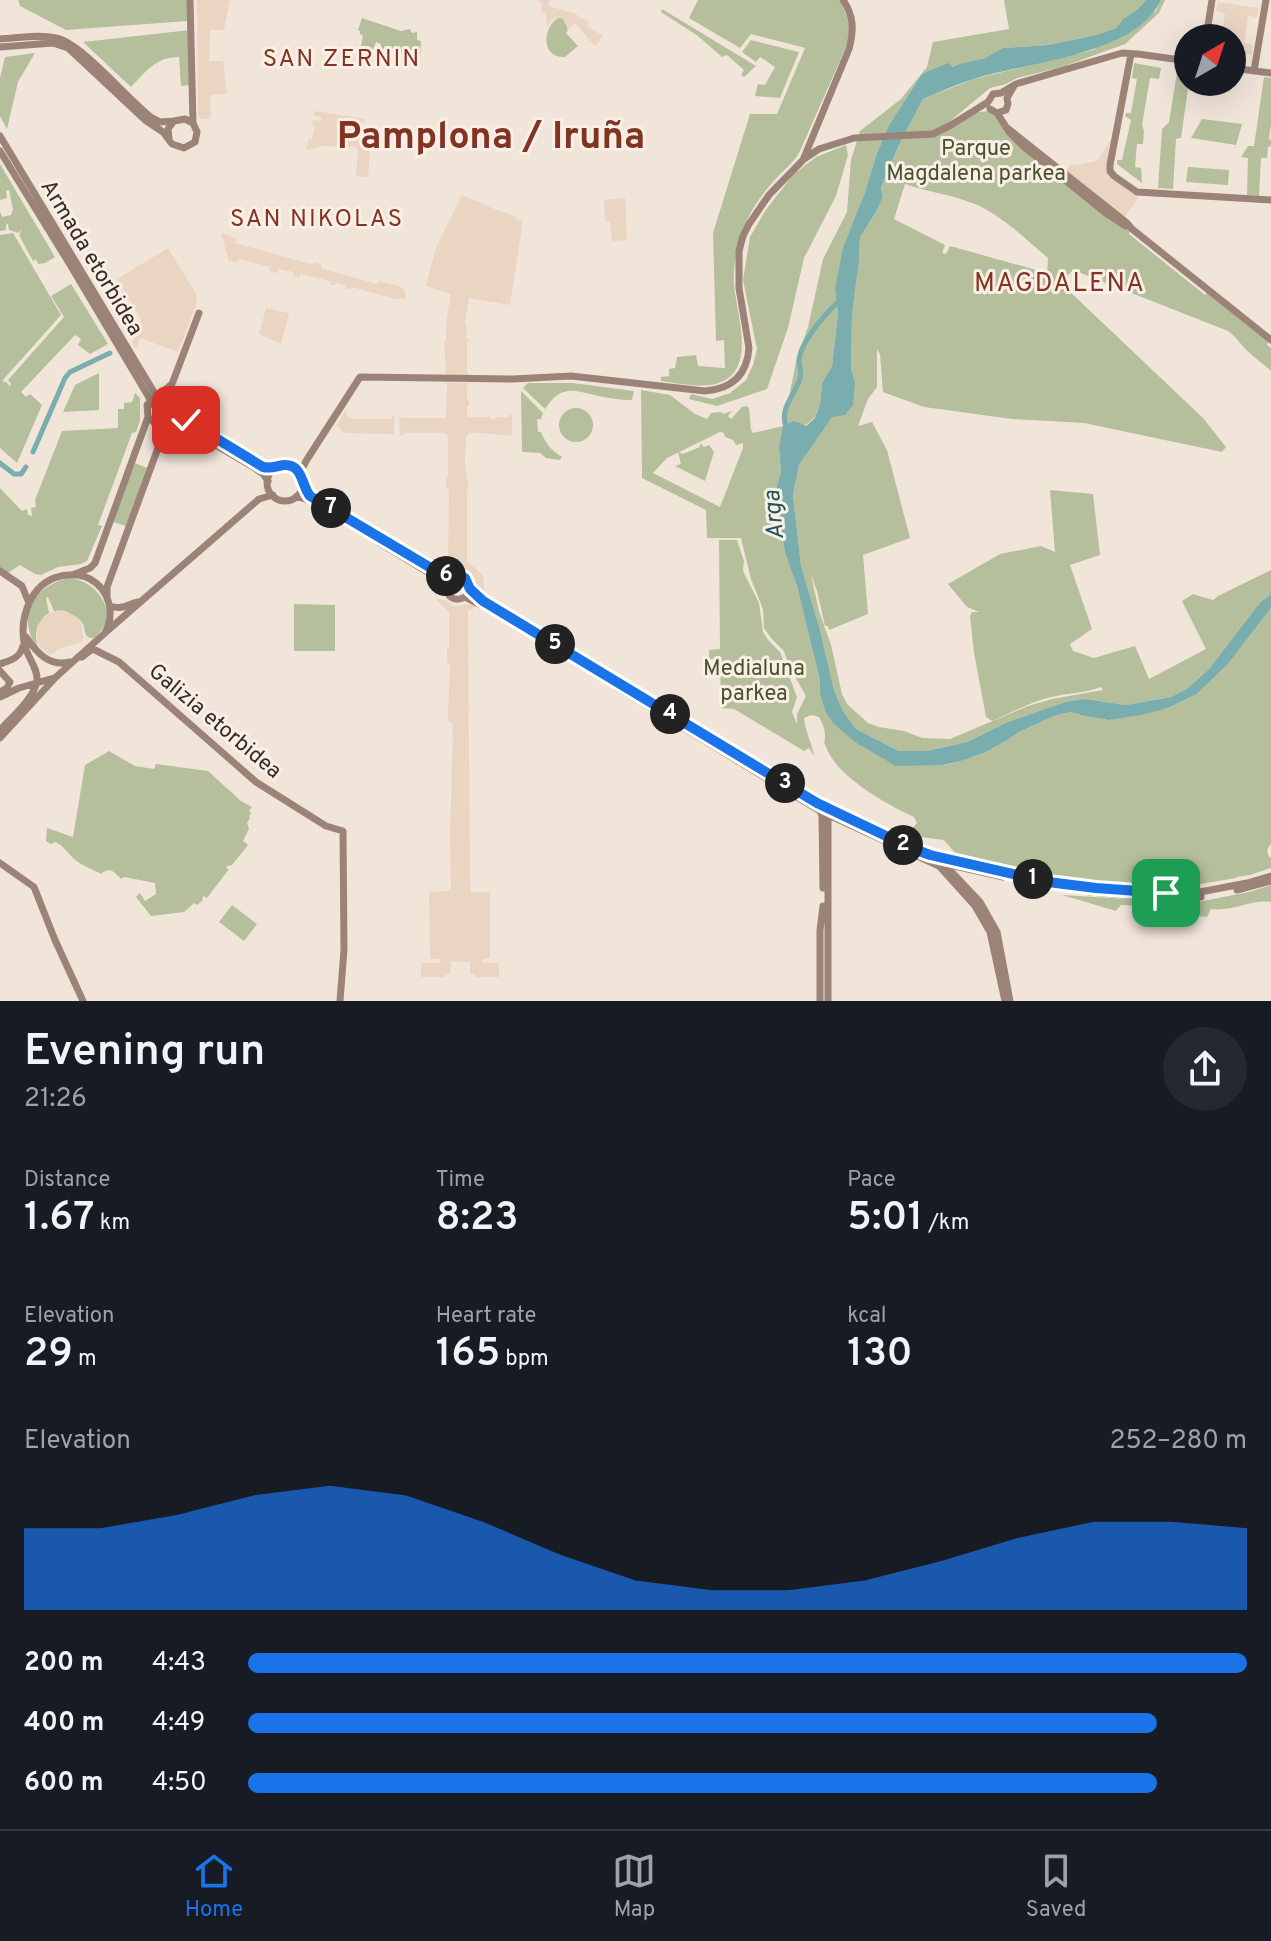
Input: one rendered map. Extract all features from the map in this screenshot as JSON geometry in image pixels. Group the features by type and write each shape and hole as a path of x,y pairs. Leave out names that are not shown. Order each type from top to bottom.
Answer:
{"main road":[{"path":"190,0 193,123"},
{"path":"803,160 853,33 852,20 843,0"},
{"path":"1208,24 1212,0"},
{"path":"1254,71 1266,0"},
{"path":"0,47 54,37 176,146 189,147 195,142 197,129 193,123 185,119 160,122 152,118 78,50 61,42"},
{"path":"0,39 44,40"},
{"path":"1004,96 1016,84 1122,53 1174,59"},
{"path":"1131,54 1110,171 1131,189 1146,193 1271,200"},
{"path":"1246,70 1271,73"},
{"path":"169,139 168,129 188,108 193,88"},
{"path":"1004,96 993,94 998,114 1132,229 1271,340"},
{"path":"300,474 305,461 360,377 589,377 668,387 724,388 741,374 749,348 739,288 739,251 749,224 769,195 803,160 819,149 854,138 916,136 941,131 971,113 998,114 1008,104 1004,96"},
{"name":"Armada etorbidea","path":"0,136 153,398"},
{"name":"Armada etorbidea","path":"0,151 153,398"},
{"path":"73,575 95,563 148,417 147,409 153,398 172,384 199,313"},
{"path":"107,597 111,574 165,434 173,424 175,401 165,391"},
{"path":"153,398 191,429 256,469 269,488 284,500 297,496 310,500 434,576 446,586 452,598 459,600 470,589"},
{"path":"174,416 263,467 292,466 300,474 310,496 441,574 465,578 470,589 483,601 827,814 930,855 1004,873"},
{"path":"148,417 165,434"},
{"path":"165,434 174,429 191,429"},
{"path":"0,738 75,659 259,499 269,488 269,476 275,468"},
{"path":"297,496 303,485"},
{"path":"0,571 22,586 29,603"},
{"path":"0,664 18,657 23,647 24,617 39,588 61,576 82,575 99,586 107,597 110,624 103,635"},
{"path":"446,586 451,578"},
{"path":"465,597 827,814 939,866 981,915 993,942 1008,1001"},
{"path":"110,606 125,608 140,601"},
{"name":"Galizia etorbidea","path":"103,635 99,643 109,656 256,782 326,826 343,831 343,975 340,1001"},
{"path":"24,636 48,661 62,664 95,650 109,656"},
{"path":"0,730 30,697 37,683 37,673 24,636"},
{"path":"0,671 10,682 0,694"},
{"path":"0,694 56,677"},
{"path":"19,688 30,697"},
{"path":"825,906 827,814"},
{"path":"826,1001 830,913 825,906 822,816 827,814"},
{"path":"930,855 961,880 980,902 997,932 1008,1001"},
{"path":"919,857 1064,890 1171,898 1194,898 1250,888 1271,879"},
{"path":"953,862 1070,886 1182,894 1271,879"},
{"path":"0,863 34,887 83,1001"}],"green space":[{"path":"18,0 187,0 187,21 66,30 20,6"},
{"path":"698,0 839,0 848,18 849,29 845,49 800,151 772,183 746,222 735,260 734,279 741,329 740,359 735,371 726,380 710,385 661,381 661,377 669,376 669,369 675,368 677,357 696,355 698,366 725,368 724,340 716,341 713,233 750,114 777,114 805,48 751,34 740,48 689,18"},
{"name":"Medialuna parkea","path":"1004,0 1146,0 1116,28 1096,35 1048,45 1003,48 985,58 979,66 944,80 922,74 889,125 877,153 835,289 838,314 832,366 822,383 815,417 779,448 781,472 772,502 779,515 785,553 804,614 820,680 820,694 825,711 896,765 945,765 986,752 1054,716 1070,712 1109,720 1170,707 1197,694 1228,664 1271,608 1271,843 1267,850 1271,868 1250,875 1189,886 1071,880 956,854 944,840 913,836 909,832 917,823 914,817 890,805 840,769 825,743 819,717 811,715 804,718 814,756 809,748 804,751 734,709 721,708 720,659 709,659 709,650 720,649 719,540 737,540 744,561 743,571 759,603 763,632 780,652 797,697 792,712 797,724 797,714 806,696 784,651 764,628 763,609 751,579 741,538 707,538 706,510 642,478 641,390 670,395 707,419 711,413 732,411 728,416 731,419 746,406 749,408 753,433 783,426 823,259 847,212 851,160 860,131 901,99 927,67 933,42 1009,29","holes":["720,432 736,445 743,443 743,448 720,507 653,473 667,458"]},
{"name":"Parque Magdalena parkea","path":"1161,0 1165,0 1159,13 1125,44 990,88 949,122 978,112 992,111 1117,224 1130,231 1129,234 1268,342 1271,371 1228,331 1073,270 1066,277 1068,290 1203,418 1226,447 1222,452 1084,423 1012,419 924,407 883,392 877,349 877,387 868,399 858,426 872,422 887,450 910,538 863,555 868,614 829,630 825,626 811,575 842,694 847,704 868,723 922,738 950,739 1028,706 1103,690 1101,687 1051,697 1029,704 992,721 986,717 970,616 972,612 979,612 967,607 948,584 1000,554 1041,546 1055,552 1050,490 1093,494 1100,555 1070,565 1092,629 1070,644 1073,651 1094,658 1135,646 1149,679 1206,649 1182,601 1193,594 1213,600 1271,570 1271,594 1209,669 1188,688 1171,697 1126,705 1085,699 1008,722 967,742 927,751 899,751 856,729 843,711 834,690 801,566 793,495 799,465 855,382 851,369 852,314 860,237 883,197 881,188 923,99 974,79 1093,50 1156,11","holes":["905,184 964,200 993,213 1048,258 1047,273 950,246 946,254 942,253 945,245 894,219"]},
{"path":"662,9 756,66 744,77 741,75 744,70 727,55 722,57 698,36 661,12"},
{"path":"362,18 401,31 410,29 412,33 417,32 417,40 421,41 420,61 385,46 383,50 380,49 381,44 376,42 373,50 361,46 363,36 358,30"},
{"path":"558,18 563,18 568,30 566,33 578,46 565,57 552,53 546,42 549,28"},
{"path":"190,30 191,85 181,86 179,57 157,63 131,87 83,42"},
{"path":"751,40 799,52 780,98 755,96 758,84 765,85 775,67 760,57 756,62 742,52"},
{"path":"35,53 18,82 7,129 0,116 0,78 5,57"},
{"path":"1134,63 1161,68 1159,79 1150,78 1142,125 1143,144 1137,144 1135,167 1141,168 1142,183 1117,164 1117,160 1122,160 1131,120 1125,116 1131,113 1137,79 1132,78"},
{"path":"1264,77 1271,78 1271,146 1268,147 1267,158 1261,158 1259,196 1247,195 1248,158 1241,157 1248,146 1254,146"},
{"path":"1174,91 1174,96 1187,96 1181,138 1176,139 1173,189 1158,188 1162,129 1169,122"},
{"path":"1202,119 1242,124 1236,145 1191,138"},
{"path":"846,145 848,155 836,196 804,258 788,328 767,389 717,406 689,399 691,394 712,399 730,393 746,380 757,349 743,280 750,237 765,211 793,175 816,157"},
{"path":"0,164 55,257 45,263 38,264 36,259 33,261 19,235 22,229 18,233 9,230 8,224 6,230 0,231 0,211 2,217 11,215 13,210 9,190 6,191 7,198 0,200"},
{"path":"1188,167 1229,170 1228,185 1186,182"},
{"path":"13,233 61,315 2,381 10,386 8,380 64,317 51,296 71,284 108,344 90,354 78,345 81,339 75,335 21,392 26,397 30,394 42,405 17,463 0,448 0,235"},
{"path":"99,373 99,410 63,412 75,385"},
{"path":"528,383 573,383 634,391 632,400 562,392 545,409 523,388"},
{"path":"521,391 543,413 541,419 537,419 538,432 562,457 560,460 546,458 540,453 522,452"},
{"path":"135,393 140,398 140,421 136,432 132,433 98,525 102,526 87,561 58,567 41,575 20,565 8,573 0,568 0,488 22,511 27,509 28,515 32,516 31,508 36,507 35,500 62,431 118,428 118,409 124,409 124,403 132,402"},
{"path":"576,408 588,413 593,425 588,437 576,442 564,437 559,425 564,413"},
{"path":"700,443 704,447 709,445 714,452 705,481 675,466 681,464 678,452 683,454 700,447"},
{"path":"135,463 147,468 126,526 113,522"},
{"path":"70,578 90,586 103,601 106,620 102,630 94,638 88,637 81,621 70,614 54,611 48,597 49,613 37,630 39,650 28,627 31,605 46,588"},
{"path":"294,604 335,605 335,651 294,651"},
{"path":"109,751 135,766 154,769 156,764 208,771 252,807 247,823 249,829 243,841 248,845 232,865 227,866 229,869 207,898 204,896 197,905 194,903 184,912 151,916 136,897 140,893 145,901 156,894 155,883 121,879 109,870 101,874 77,861 55,842 51,844 46,841 47,828 73,837 85,765"},
{"path":"1271,885 1271,902 1211,909 1207,917 1141,906 1121,905 1116,911 1062,895 1193,903"},
{"path":"232,905 257,924 244,941 219,922"}],"shaded area":[{"path":"197,0 230,0 224,30 210,30 209,61 223,61 227,94 210,95 211,119 198,116"},
{"path":"550,0 548,6 577,14 589,22 587,26 603,36 595,46 575,23 568,30 564,20 559,17 551,20 547,27 546,13 541,12 542,3 536,1"},
{"path":"1218,2 1259,8 1257,17 1248,16 1246,30 1246,24 1224,24 1225,13 1216,11"},
{"path":"1246,43 1253,45 1252,55 1246,54"},
{"path":"315,111 365,119 360,144 362,149 370,150 368,177 356,176 356,147 323,146 306,150 309,139 312,139 313,120 322,120 314,115"},
{"path":"1112,138 1108,172 1138,198 1124,218 1065,171 1072,164 1097,161"},
{"path":"462,195 523,221 510,305 469,298 465,323 466,338 469,340 469,375 445,375 444,342 451,294 426,286 436,248"},
{"path":"625,198 627,240 612,241 610,221 605,221 604,200"},
{"path":"221,233 236,238 235,243 314,265 315,262 321,264 321,268 377,284 379,281 399,286 405,290 405,299 352,287 349,289 336,283 332,285 330,281 300,274 299,278 293,276 293,272 279,269 278,273 269,271 270,267 239,259 237,263 229,261"},
{"path":"168,248 196,294 197,302 178,352 140,338 136,349 132,343 141,319 117,279"},
{"path":"266,308 289,313 281,344 259,334"},
{"path":"445,383 469,383 467,417 495,419 512,414 512,436 469,433 466,436 465,463 469,489 467,561 484,579 484,593 466,569 441,569 448,563 448,436 445,433 405,433 400,436 399,416 446,418"},
{"path":"345,411 350,419 390,419 394,415 394,434 343,433 337,425"},
{"path":"435,599 453,606 476,606 468,612 470,883 471,892 490,892 490,958 479,960 499,963 499,977 476,977 470,974 470,962 451,961 450,973 444,977 421,977 421,963 441,961 430,959 429,892 451,891 453,724 448,720 449,612"},
{"path":"58,610 78,618 83,638 82,642 50,655 37,641 37,627 45,615"}],"water":[{"name":"Arga","path":"1146,0 1161,0 1148,18 1129,33 1105,45 974,79 923,99 881,188 883,197 860,237 852,314 853,405 845,415 832,417 799,465 793,495 801,566 834,690 843,711 856,729 899,751 927,751 967,742 1008,722 1066,702 1085,699 1126,705 1171,697 1188,688 1209,669 1260,603 1271,594 1271,608 1228,664 1197,694 1170,707 1109,720 1070,712 1054,716 986,752 961,761 943,765 896,766 855,742 834,724 825,711 797,586 785,553 779,515 772,502 781,472 779,448 783,426 794,421 806,426 815,418 822,383 832,366 838,314 835,289 843,248 889,125 922,74 948,63 952,67 946,79 979,66 985,58 1003,48 1048,45 1096,35 1116,28"}],"waterway":[{"name":"Arga","path":"940,77 988,62"},
{"path":"787,430 784,415 800,378 799,360 804,344 841,300"},
{"path":"33,452 65,378 70,372 110,353"},
{"path":"0,463 14,474 21,474 26,467"}],"district":[{"name":"SAN ZERNIN","path":"342,58"},
{"name":"Pamplona / Iruña","path":"491,135"},
{"name":"SAN NIKOLAS","path":"317,218"},
{"name":"MAGDALENA","path":"1060,282"}],"route":[{"path":"186,420 263,467 292,466 300,474 310,496 441,574 465,578 470,589 483,601 817,803 890,839 930,855 1070,886 1166,893"}]}
